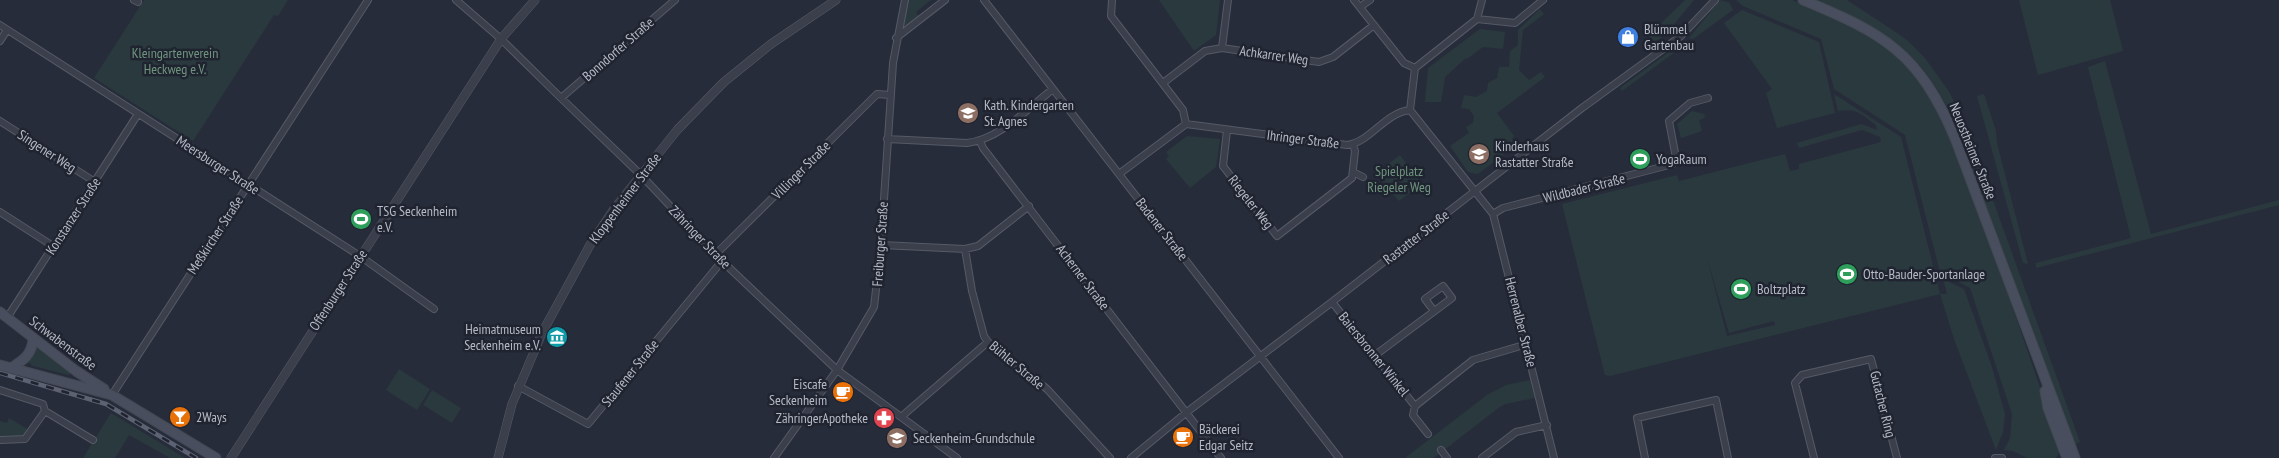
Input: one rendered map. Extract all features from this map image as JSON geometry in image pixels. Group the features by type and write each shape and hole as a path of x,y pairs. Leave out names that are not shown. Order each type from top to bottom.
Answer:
{"main road":[{"name":"Neuostheimer Straße","path":"1803,0 1855,22 1882,38 1911,63 1932,90 1955,138 2075,458"},
{"name":"Schwabenstraße","path":"4,315 76,371 112,395"},
{"path":"11,368 25,359 30,352 33,339"},
{"path":"0,365 112,395 216,458"},
{"name":"Neuostheimer Straße","path":"2042,374 2048,408 2066,458"}],"street":[{"name":"Meßkircher Straße","path":"112,395 368,0"},
{"name":"Zähringer Straße","path":"456,0 501,39 641,175 722,261 837,370 957,458"},
{"name":"Offenburger Straße","path":"230,458 501,39 535,0"},
{"name":"Bonndorfer Straße","path":"561,98 675,0"},
{"name":"Kloppenheimer Straße","path":"498,458 518,386 542,333 590,245 614,209 678,129 724,82 771,44 836,0"},
{"name":"Freiburger Straße","path":"774,458 837,370 874,306 881,245 890,95 896,38 905,0"},
{"path":"896,38 945,0"},
{"name":"Badener Straße","path":"984,0 1340,458"},
{"path":"1112,0 1111,16 1183,110 1186,124 1119,174"},
{"path":"1163,83 1206,51 1222,48 1228,0"},
{"path":"1354,0 1404,63 1416,68"},
{"path":"1360,8 1370,0"},
{"path":"1410,110 1416,68 1477,19 1482,0"},
{"path":"1477,19 1515,23 1543,0"},
{"name":"Rastatter Straße","path":"1700,15 1708,0"},
{"name":"Rastatter Straße","path":"1130,458 1582,108 1681,36 1715,0"},
{"name":"Achkarrer Weg","path":"1222,48 1319,62 1333,57 1374,25"},
{"name":"Meersburger Straße","path":"0,26 360,256 434,309"},
{"path":"0,41 7,30"},
{"path":"887,139 967,143 980,141 994,134 1053,89"},
{"name":"Villinger Straße","path":"716,254 877,94 890,95"},
{"name":"Wildbader Straße","path":"1493,214 1502,208 1674,164 1676,158 1669,120 1690,103 1708,98"},
{"name":"Herrenalber Straße","path":"1410,110 1493,214 1554,458"},
{"name":"Ihringer Straße","path":"1186,124 1353,144 1398,111 1410,110"},
{"name":"Konstanzer Straße","path":"4,315 53,246 138,114"},
{"name":"Singener Weg","path":"0,121 95,182"},
{"name":"Riegeler Weg","path":"1227,130 1222,166 1277,236 1352,178 1353,172"},
{"name":"Acherner Straße","path":"980,141 983,148 1221,458"},
{"path":"1353,144 1355,151 1353,172 1363,177"},
{"path":"881,245 965,249 978,246 1029,206"},
{"path":"0,212 53,246"},
{"name":"Bühler Straße","path":"965,249 972,291 984,336 988,342 1047,389 1110,458"},
{"name":"Staufener Straße","path":"518,386 588,424 722,261"},
{"name":"Baiersbronner Winkel","path":"1332,302 1415,406"},
{"path":"1374,356 1434,311"},
{"path":"901,417 988,342"},
{"name":"Baiersbronner Winkel","path":"1428,434 1413,414 1415,406 1473,360 1527,344"},
{"name":"Gutacher Ring","path":"1814,458 1795,383 1802,376 1871,359 1897,458"},
{"path":"0,390 43,404 45,411 93,440"},
{"path":"1645,458 1637,418 1716,400 1728,458"},
{"path":"0,440 25,439 45,411"},
{"path":"1482,458 1516,432 1547,425"},
{"path":"1441,450 1447,458"},
{"path":"1995,458 2002,458"}],"green space":[{"name":"Kleingartenverein Heckweg e.V.","path":"144,0 288,0 278,16 274,15 193,141 94,78"},
{"path":"909,0 931,0 916,12 919,17 901,30"},
{"path":"1159,0 1220,0 1216,35 1194,51"},
{"path":"1685,0 1694,0 1667,33 1655,42 1649,35"},
{"path":"1720,0 1730,3 1733,10 1693,39 1689,38"},
{"path":"1736,0 1792,0 1849,24 1877,39 1913,71 1941,112 1979,209 2061,449 2056,458 2027,458 2013,451 2004,450 2010,438 2012,414 1970,288 1940,272 1905,135 1834,89 1821,39 1743,6"},
{"path":"1816,0 1847,0 1907,40 1925,58 1950,93 1976,153 2080,442 2073,445 1958,129 1932,81 1918,63 1885,35 1865,23"},
{"path":"2019,0 2110,0 2123,51 2038,75"},
{"path":"1540,9 1544,14 1523,30 1519,70 1529,80 1541,72 1545,77 1497,113 1514,136 1512,139 1516,145 1478,174 1468,172 1450,146 1469,133 1466,127 1473,123 1474,116 1469,109 1461,108 1464,95 1476,97 1487,91 1488,83 1497,78 1499,67 1509,67 1510,51 1518,45 1518,30"},
{"path":"1742,10 1819,42 1835,113 1777,128 1766,93 1772,89 1724,23"},
{"path":"1480,29 1505,32 1503,49 1483,47 1466,58 1445,77 1441,102 1425,102 1428,68"},
{"path":"1684,41 1690,41 1622,91 1620,88"},
{"path":"2105,61 2151,234 2279,200 2279,205 2036,268 2036,263 2131,238 2088,67"},
{"name":"Otto-Bauder-Sportanlage","path":"1834,94 1901,137 1940,294 1610,376 1605,375 1562,204 1677,175 1679,181 1785,154 1790,171 1799,169 1799,164 1881,142 1880,137 1862,130 1799,148 1797,143 1861,124 1877,130 1876,125 1855,111 1838,111","holes":["1707,258 1729,333 1774,321 1775,325 1727,336"]},
{"path":"1984,94 1996,131 1997,143 2028,264 2023,263 1977,96"},
{"path":"1692,111 1704,114 1705,118 1699,120 1702,131 1681,138 1677,124"},
{"path":"1187,136 1220,139 1216,167 1190,188 1166,159 1169,156 1166,152"},
{"name":"Spielplatz Riegeler Weg","path":"1400,155 1422,184 1399,201 1375,174"},
{"path":"1943,279 1964,289 1992,367 2005,414 2003,432 1996,450 1954,339 1940,294 1947,294"},
{"path":"36,346 72,372 69,375 33,366 28,362 35,352"},
{"path":"399,369 430,389 417,410 386,390"},
{"path":"1530,380 1535,398 1505,404 1434,458 1405,458 1487,395 1506,385"},
{"path":"432,390 461,408 452,423 423,405"},
{"path":"111,413 185,458 170,458 129,435 115,458 83,458"},
{"path":"9,418 29,430 27,435 0,436 0,421 7,423"}],"railway":[{"path":"0,373 106,404 196,458"}],"place":[{"name":"Blümmel Gartenbau","path":"1628,37"},
{"name":"Kath. Kindergarten St. Agnes","path":"968,113"},
{"name":"Kinderhaus Rastatter Straße","path":"1479,154"},
{"name":"YogaRaum","path":"1640,159"},
{"name":"TSG Seckenheim e.V.","path":"361,219"},
{"name":"Otto-Bauder-Sportanlage","path":"1847,274"},
{"name":"Boltzplatz","path":"1741,289"},
{"name":"Heimatmuseum Seckenheim e.V.","path":"557,337"},
{"name":"Eiscafe Seckenheim","path":"843,392"},
{"name":"2Ways","path":"180,417"},
{"name":"ZähringerApotheke","path":"884,418"},
{"name":"Bäckerei Edgar Seitz","path":"1183,437"},
{"name":"Seckenheim-Grundschule","path":"897,438"}]}
